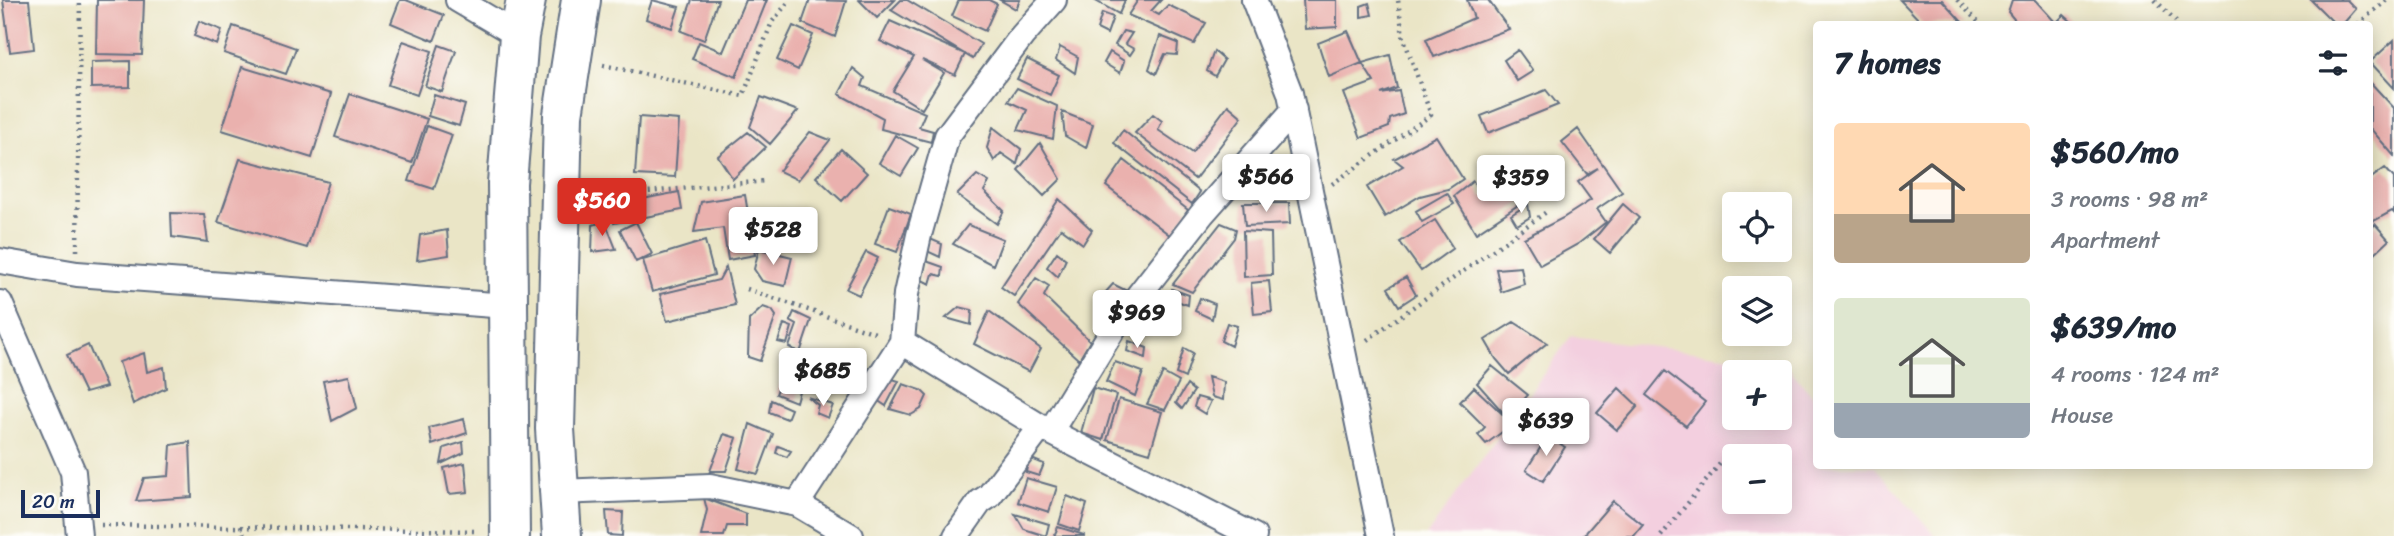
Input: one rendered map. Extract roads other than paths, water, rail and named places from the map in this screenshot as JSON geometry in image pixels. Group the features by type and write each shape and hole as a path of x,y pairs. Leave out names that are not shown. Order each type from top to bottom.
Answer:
{"highway":[{"path":"562,536 555,429 563,115 581,0"},
{"path":"510,534 507,183 523,18"}],"street":[{"path":"458,0 523,18"},
{"path":"797,504 902,342 906,293 947,136 1022,36 1054,0"},
{"path":"1254,0 1290,93 1381,536"},
{"path":"956,536 980,502 989,496 1046,429 1117,323 1202,214 1294,110"},
{"path":"0,261 77,274 507,306"},
{"path":"0,303 73,472 78,530"},
{"path":"902,342 1046,429 1224,529 1254,536"},
{"path":"559,492 710,486 797,504 851,536"}]}
